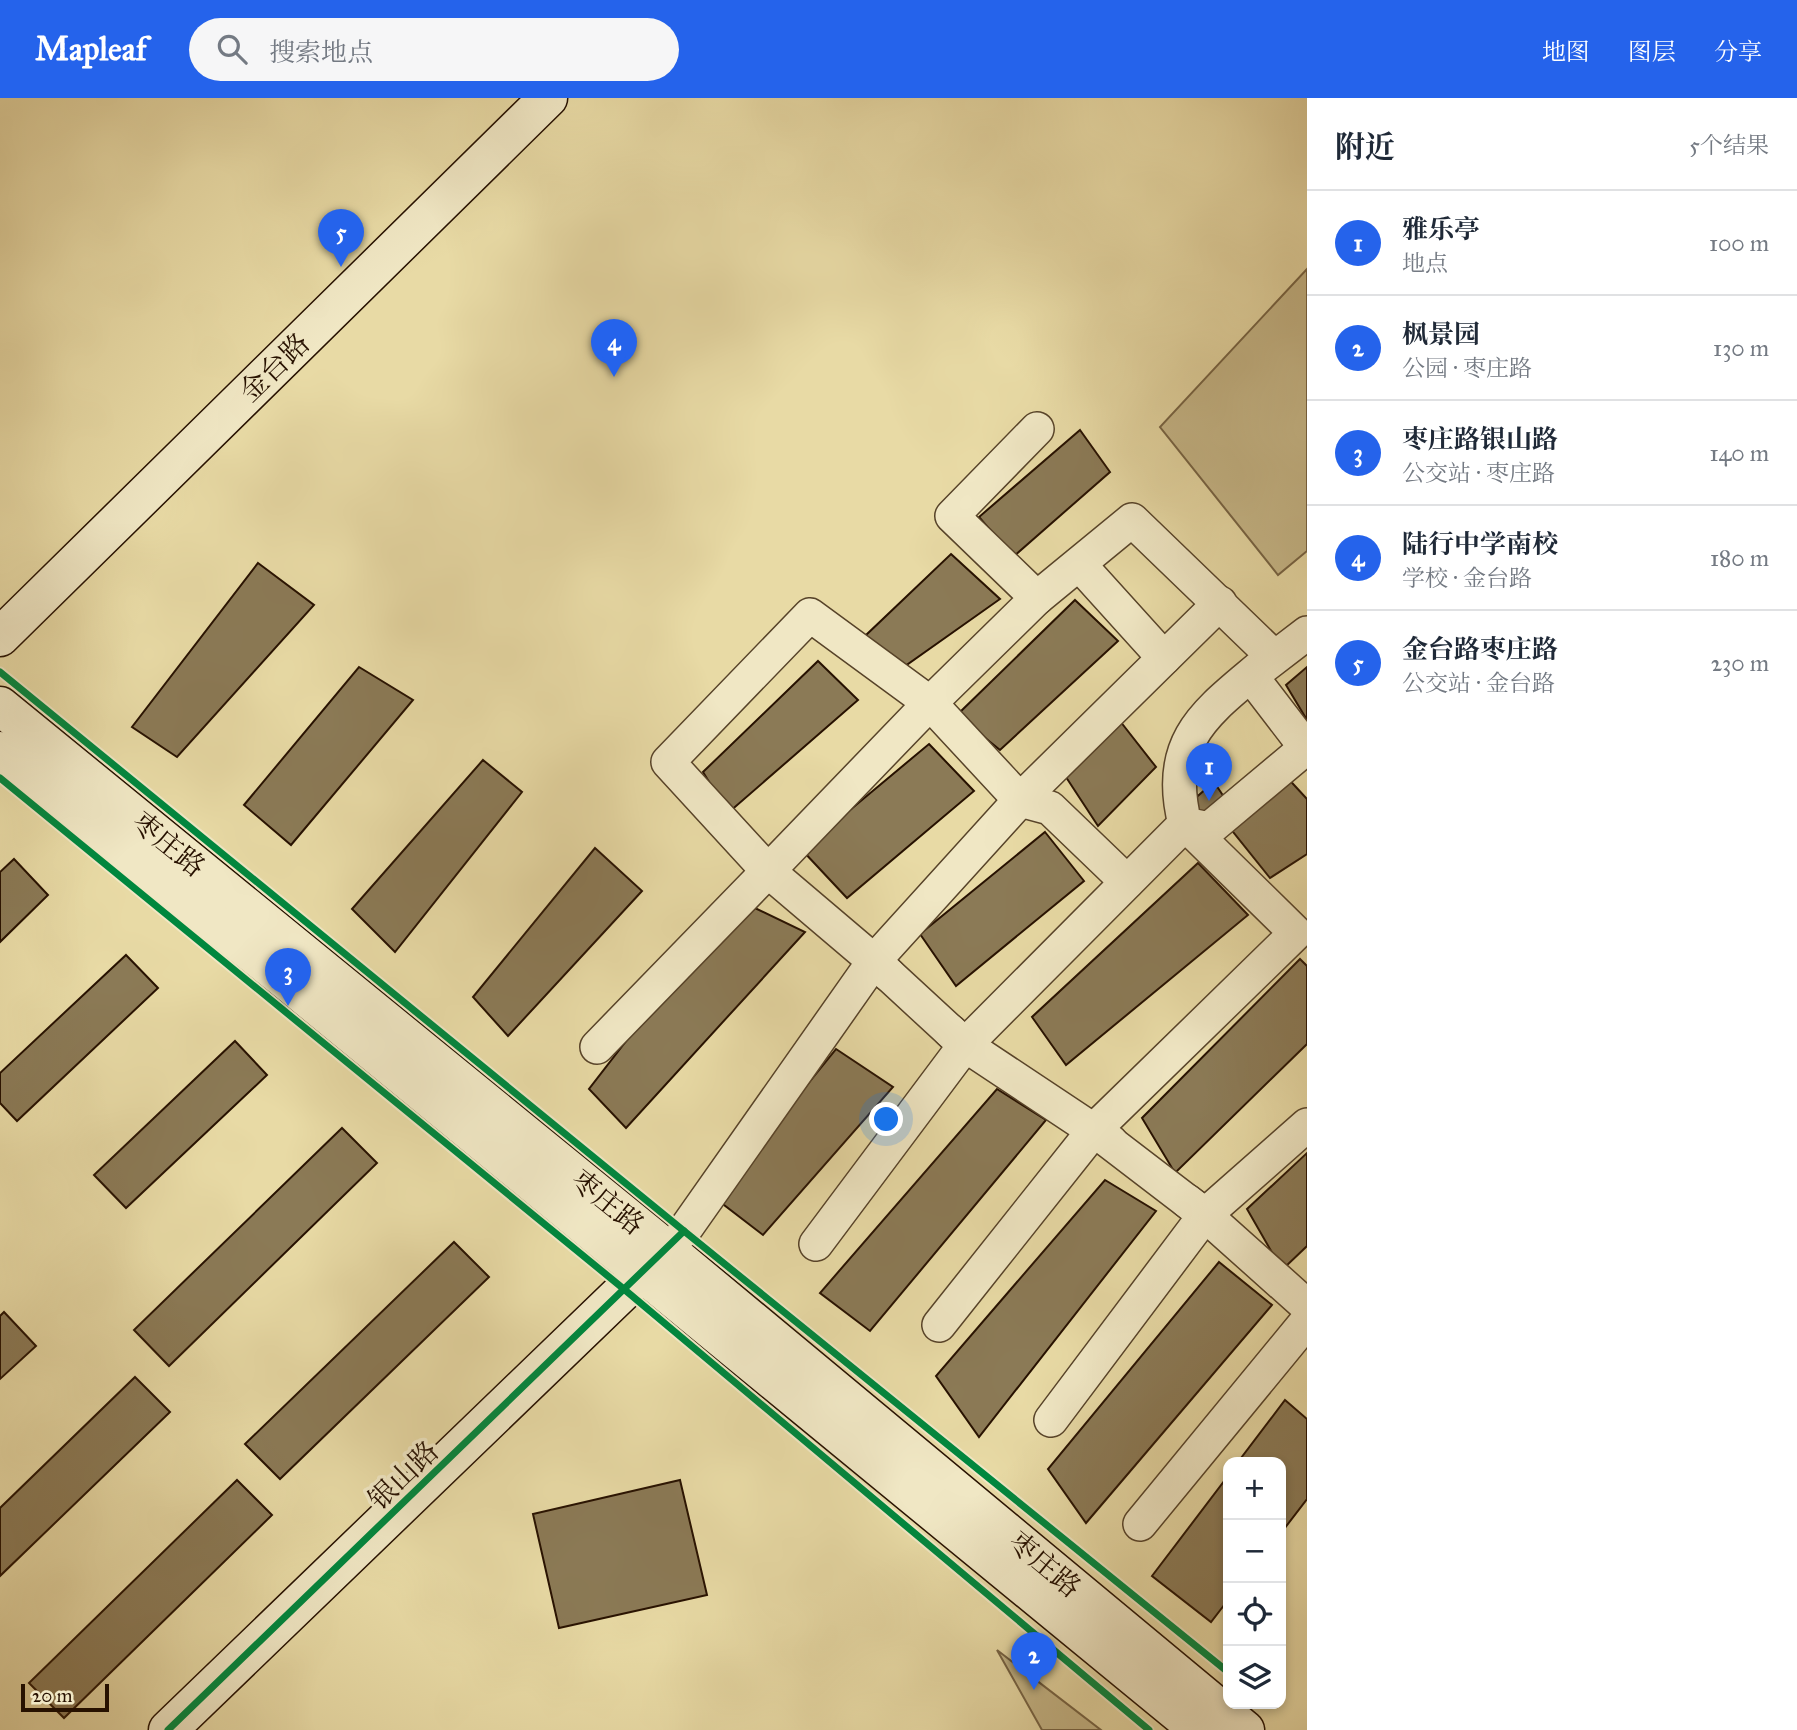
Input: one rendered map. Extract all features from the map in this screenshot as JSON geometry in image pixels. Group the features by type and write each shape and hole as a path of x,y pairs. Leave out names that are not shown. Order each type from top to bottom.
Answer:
{"street":[{"name":"金台路","path":"0,636 548,98"},
{"path":"1037,429 952,516 1037,598"},
{"path":"597,1046 930,703 1037,598 1132,520 1273,656 1251,676"},
{"path":"1079,564 1164,658"},
{"path":"664,1251 874,961 1020,800 1220,603"},
{"path":"1127,882 1050,808 1020,800 930,703 810,615 668,762 768,872 874,961 965,1045 1094,1130 1205,1215 1307,1306"},
{"path":"939,1325 1094,1130 1303,933 1185,824 1178,798 1185,746 1203,716 1307,633"},
{"path":"1185,824 1209,829 1307,748 1251,676"},
{"name":"枣庄路","path":"0,706 1245,1730"},
{"name":"枣庄路","path":"0,751 289,983 664,1251 1199,1730"},
{"path":"816,1244 965,1045 1185,824"},
{"path":"1051,1420 1205,1215 1307,1125"},
{"name":"银山路","path":"168,1730 664,1251"},
{"path":"1140,1524 1307,1321"}],"shaded area":[{"path":"1307,269 1307,551 1278,575 1160,427"},
{"path":"997,1650 1101,1730 1042,1730"}],"building":[{"path":"1080,430 1110,472 1013,557 979,517"},
{"path":"951,554 1000,599 891,676 864,637"},
{"path":"258,563 314,605 177,757 132,727"},
{"path":"1075,600 1118,641 1000,750 957,715"},
{"path":"818,661 858,700 728,813 703,772"},
{"path":"359,667 413,700 291,845 244,805"},
{"path":"1307,667 1307,720 1286,685"},
{"path":"1120,721 1156,767 1098,826 1062,771"},
{"path":"929,744 974,791 847,898 802,850"},
{"path":"483,760 522,792 395,952 352,909"},
{"path":"1283,773 1307,799 1307,854 1270,878 1226,823"},
{"path":"1214,782 1226,800 1204,818 1192,801"},
{"path":"1045,832 1084,881 956,986 920,934"},
{"path":"595,848 642,891 508,1036 473,997"},
{"path":"14,859 48,895 0,942 0,872"},
{"path":"1198,863 1248,915 1066,1065 1032,1017"},
{"path":"736,899 805,932 626,1128 589,1089"},
{"path":"126,955 158,988 17,1121 0,1103 0,1073"},
{"path":"1300,959 1307,966 1307,1044 1175,1173 1142,1118"},
{"path":"235,1041 267,1075 126,1208 94,1175"},
{"path":"836,1049 893,1087 763,1235 715,1198"},
{"path":"997,1089 1046,1120 870,1331 820,1293"},
{"path":"342,1128 377,1163 169,1366 134,1330"},
{"path":"1307,1153 1307,1246 1282,1270 1247,1209"},
{"path":"1105,1180 1156,1211 979,1437 936,1376"},
{"path":"454,1242 489,1277 280,1479 245,1444"},
{"path":"1219,1262 1272,1305 1086,1523 1048,1469"},
{"path":"4,1312 36,1346 0,1379 0,1316"},
{"path":"135,1377 170,1412 0,1576 0,1508"},
{"path":"1285,1400 1307,1419 1307,1499 1286,1526 1286,1457 1242,1457"},
{"path":"237,1480 272,1515 64,1718 29,1683"},
{"path":"680,1480 707,1595 559,1628 533,1514"},
{"path":"1223,1483 1223,1606 1211,1622 1152,1576"}],"cycle path":[{"path":"0,672 1223,1668"},
{"path":"0,778 625,1290 1149,1730"},
{"path":"168,1730 684,1231"}],"place":[{"name":"金台路枣庄路","path":"341,267"},
{"name":"陆行中学南校","path":"614,377"},
{"name":"雅乐亭","path":"1209,801"},
{"name":"枣庄路银山路","path":"288,1006"},
{"name":"枫景园","path":"1034,1690"}]}
